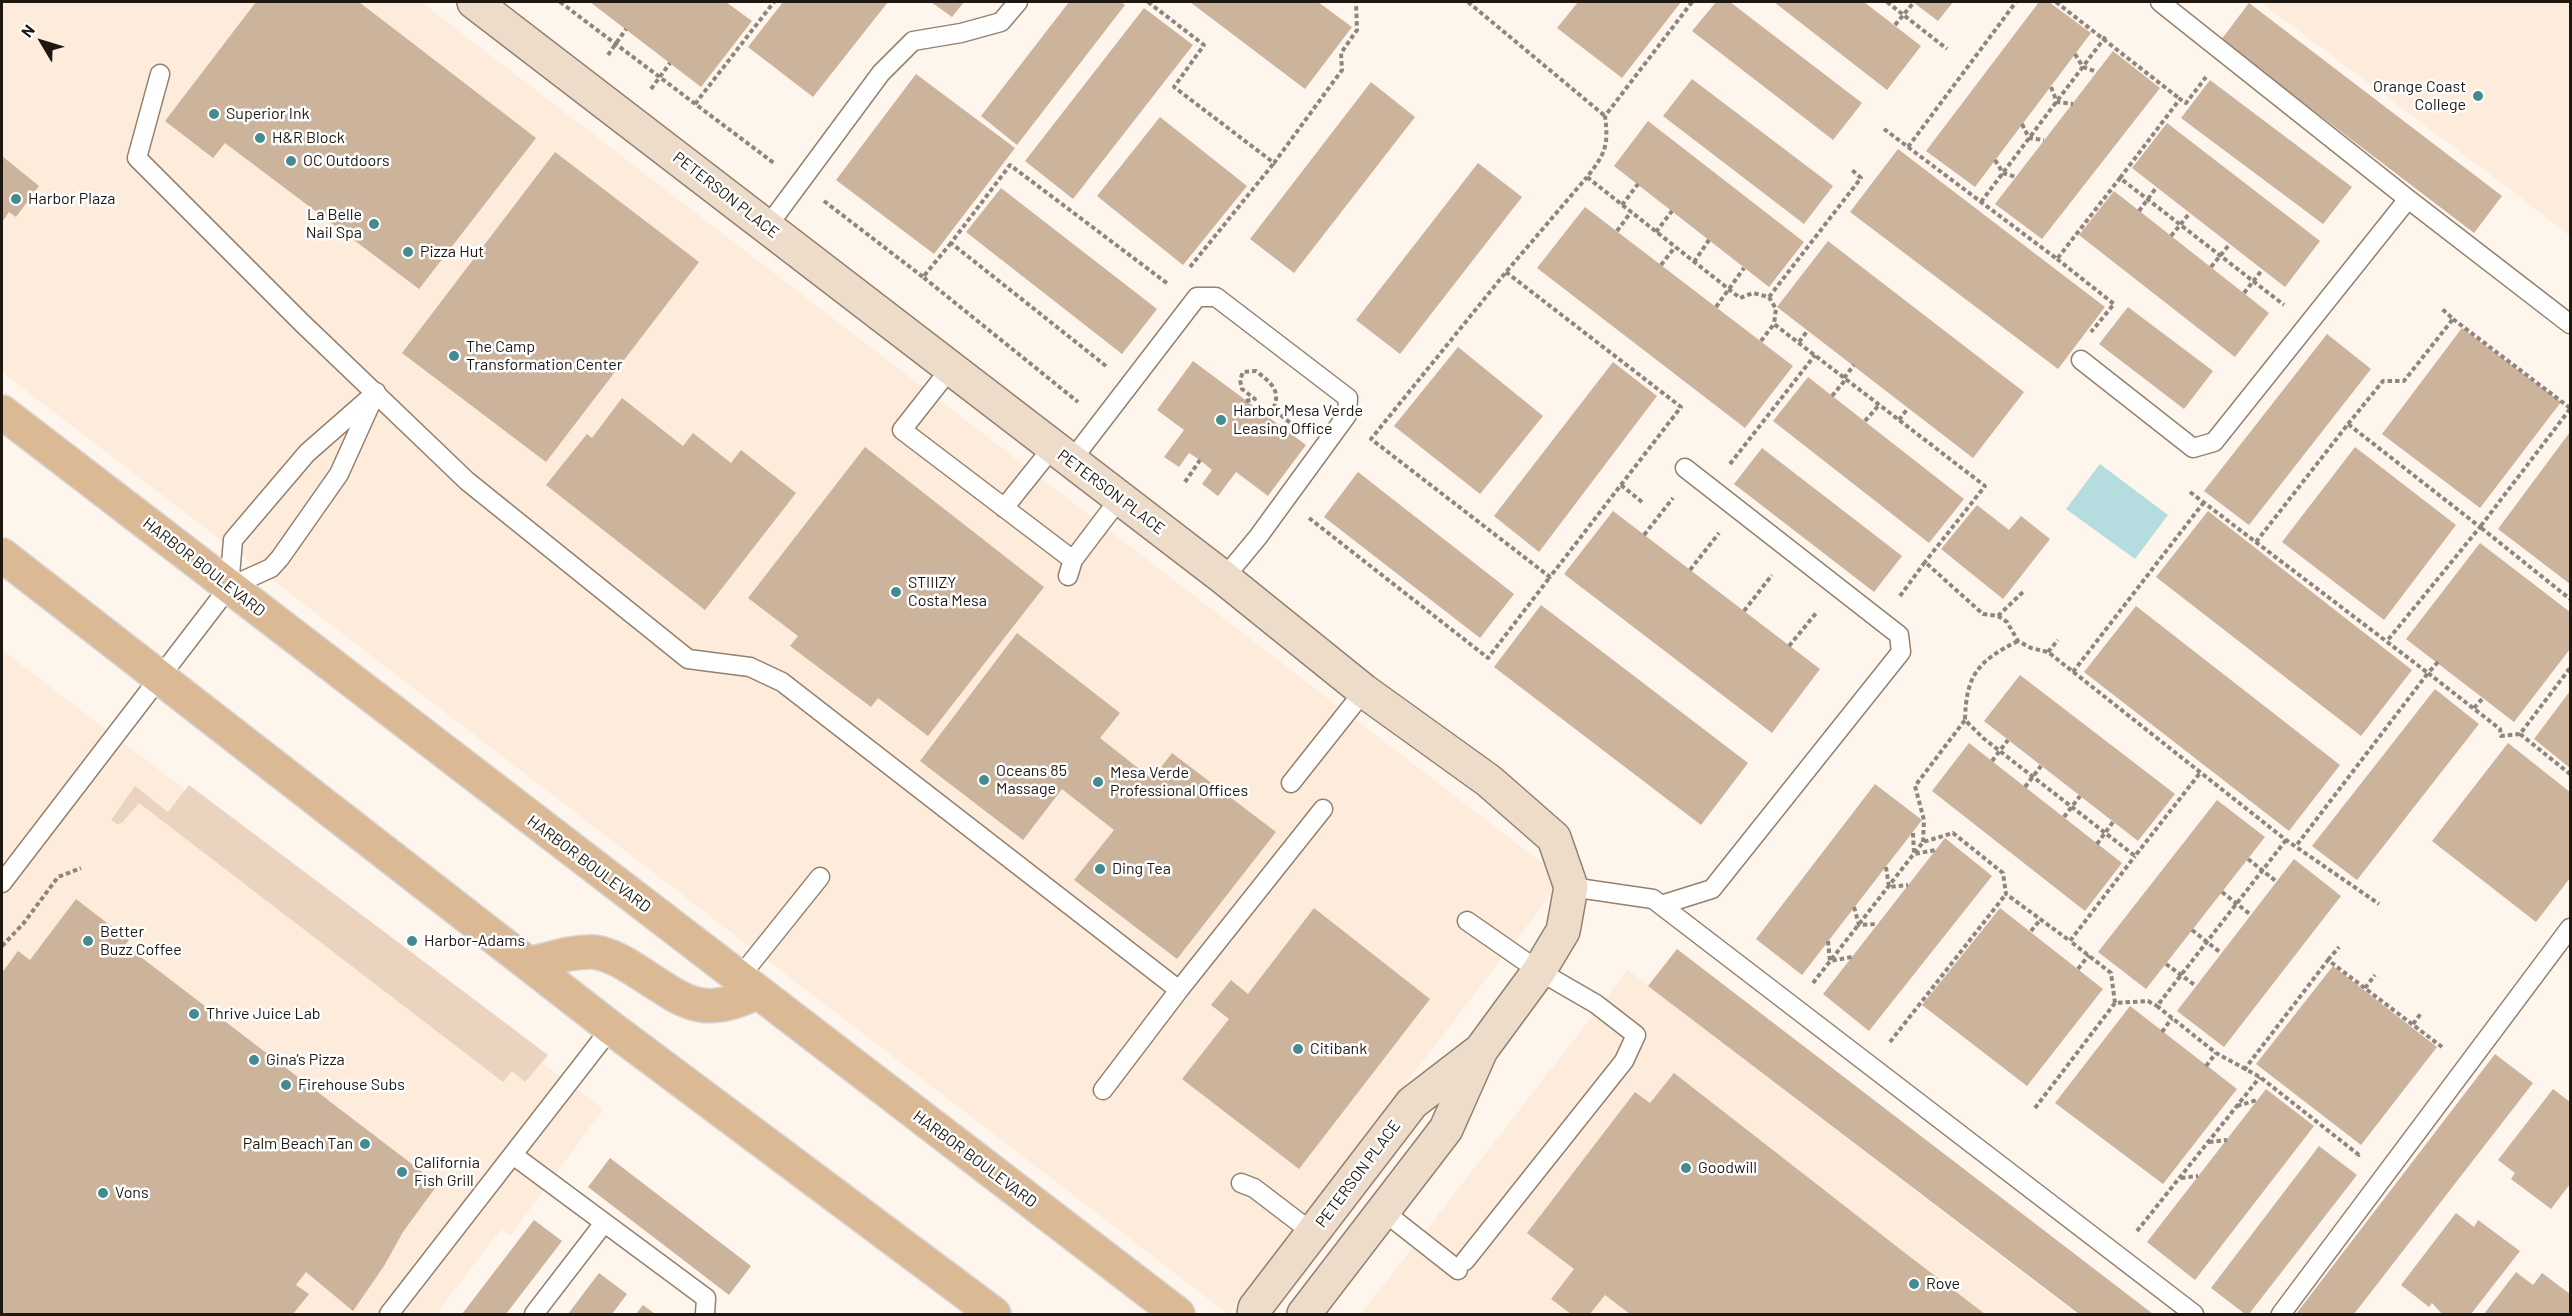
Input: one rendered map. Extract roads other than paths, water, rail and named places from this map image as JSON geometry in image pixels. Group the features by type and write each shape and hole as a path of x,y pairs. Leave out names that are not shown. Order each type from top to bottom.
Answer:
{"main road":[{"name":"HARBOR BOULEVARD","path":"2,412 1178,1314"},
{"path":"2,555 611,1028 994,1314"},
{"path":"530,964 595,952 622,962 683,1000 713,1007 734,1004 748,985"}],"street":[{"name":"PETERSON PLACE","path":"474,2 1224,578 1364,691 1489,781 1554,838 1570,887 1563,931 1539,971 1481,1050 1446,1129 1304,1314"},
{"name":"PETERSON PLACE","path":"1254,1314 1255,1308 1412,1103 1481,1050"}],"lane":[{"path":"767,227 881,74 913,41 961,33 1000,22 1017,2"},
{"path":"2160,2 2408,199 2571,324"},
{"path":"160,74 137,158 301,322 467,481 688,659 750,667 782,682 1179,990"},
{"path":"2081,360 2193,448 2214,442 2408,199"},
{"path":"1004,508 1062,454 1197,297 1216,297 1348,398 1347,415 1224,578"},
{"path":"950,369 903,430 1004,508 1071,568 1120,498"},
{"path":"2,883 229,587 272,568 339,474 376,392"},
{"path":"229,587 233,540 307,453 376,392"},
{"path":"1661,905 1712,889 1901,652 1899,635 1685,468"},
{"path":"1291,783 1364,691"},
{"path":"1103,1090 1179,990 1323,809"},
{"path":"748,985 820,877"},
{"path":"1570,887 1653,899 2194,1314"},
{"path":"1383,1211 1462,1265 1624,1061 1636,1035 1596,1004 1539,971 1467,921"},
{"path":"2281,1314 2571,928"},
{"path":"389,1314 611,1028"},
{"path":"513,1155 706,1298 705,1314"},
{"path":"1241,1183 1254,1188 1313,1233"},
{"path":"534,1314 604,1223"}],"water":[{"path":"2100,464 2168,515 2135,559 2066,509"}],"place":[{"name":"Orange Coast College","path":"2478,96"},
{"name":"Superior Ink","path":"214,114"},
{"name":"H&R Block","path":"260,138"},
{"name":"OC Outdoors","path":"291,161"},
{"name":"Harbor Plaza","path":"16,199"},
{"name":"La Belle Nail Spa","path":"374,224"},
{"name":"Pizza Hut","path":"408,252"},
{"name":"The Camp Transformation Center","path":"454,356"},
{"name":"Harbor Mesa Verde Leasing Office","path":"1221,420"},
{"name":"STIIIZY Costa Mesa","path":"896,592"},
{"name":"Oceans 85 Massage","path":"984,780"},
{"name":"Mesa Verde Professional Offices","path":"1098,782"},
{"name":"Ding Tea","path":"1100,869"},
{"name":"Better Buzz Coffee","path":"88,941"},
{"name":"Harbor-Adams","path":"412,941"},
{"name":"Thrive Juice Lab","path":"194,1014"},
{"name":"Citibank","path":"1298,1049"},
{"name":"Gina’s Pizza","path":"254,1060"},
{"name":"Firehouse Subs","path":"286,1085"},
{"name":"Palm Beach Tan","path":"365,1144"},
{"name":"Goodwill","path":"1686,1168"},
{"name":"California Fish Grill","path":"402,1172"},
{"name":"Vons","path":"103,1193"},
{"name":"Rove","path":"1914,1284"}]}
